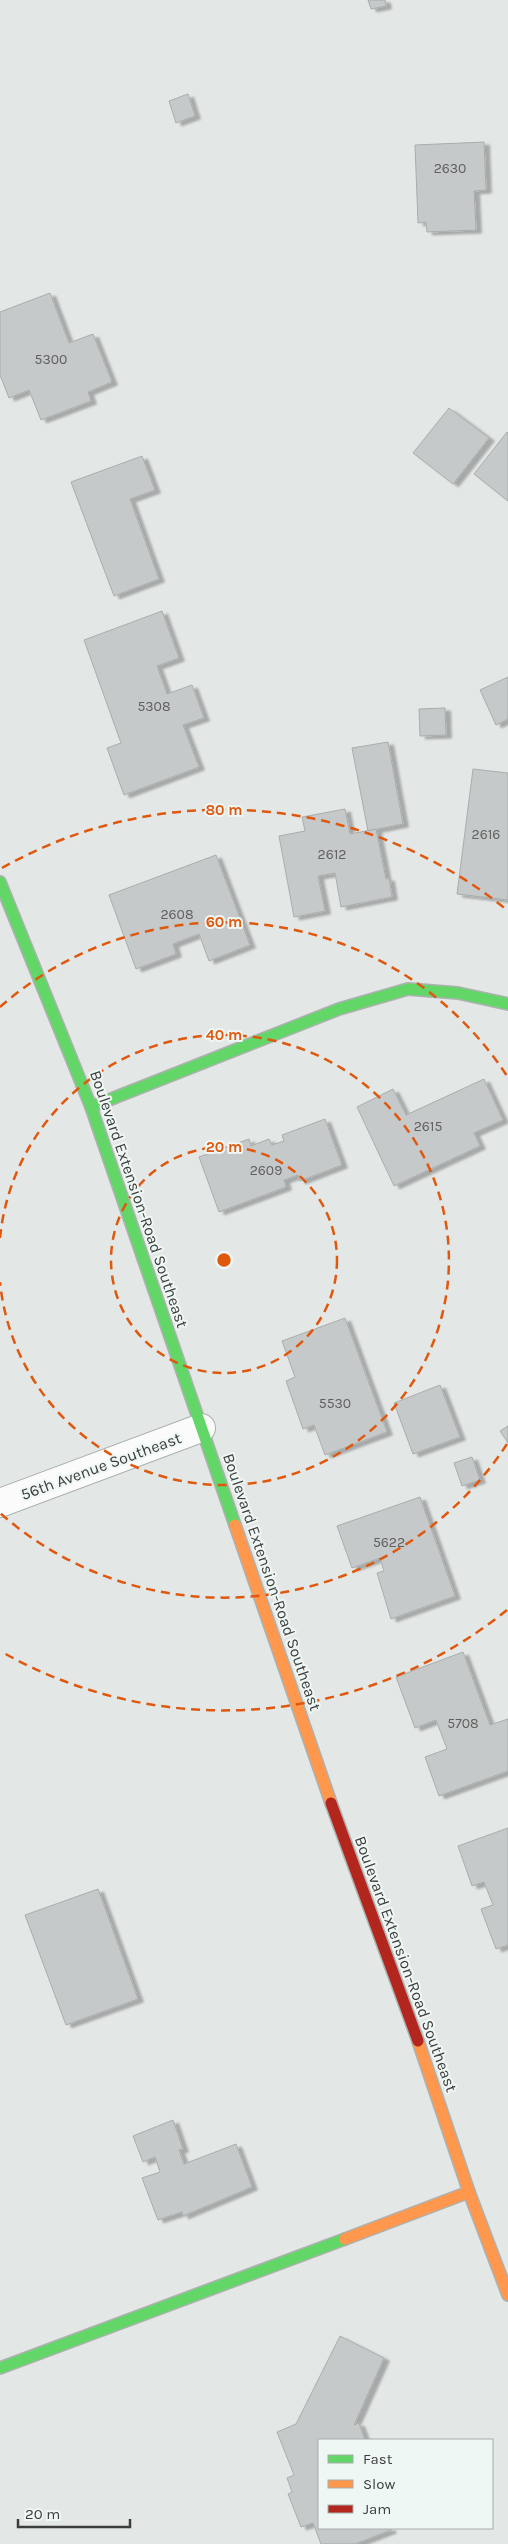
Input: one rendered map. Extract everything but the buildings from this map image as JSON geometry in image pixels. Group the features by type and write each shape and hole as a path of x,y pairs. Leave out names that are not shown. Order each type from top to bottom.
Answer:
{"street":[{"name":"Boulevard Extension-Road Southeast","path":"2,891 91,1107 352,1865 410,2016 469,2192 508,2295"},
{"path":"91,1107 339,1009 408,989 458,993 508,1004"},
{"name":"56th Avenue Southeast","path":"0,1503 201,1428"},
{"path":"0,2368 469,2192"}],"traffic: fast":[{"path":"0,882 91,1107 235,1525"},
{"path":"91,1107 339,1009 408,989 458,993 508,1004"},
{"path":"0,2368 345,2239"}],"traffic: slow":[{"path":"235,1525 331,1803"},
{"path":"418,2041 469,2192 508,2295"},
{"path":"345,2239 469,2192"}],"traffic: jam":[{"path":"331,1803 418,2041"}]}
